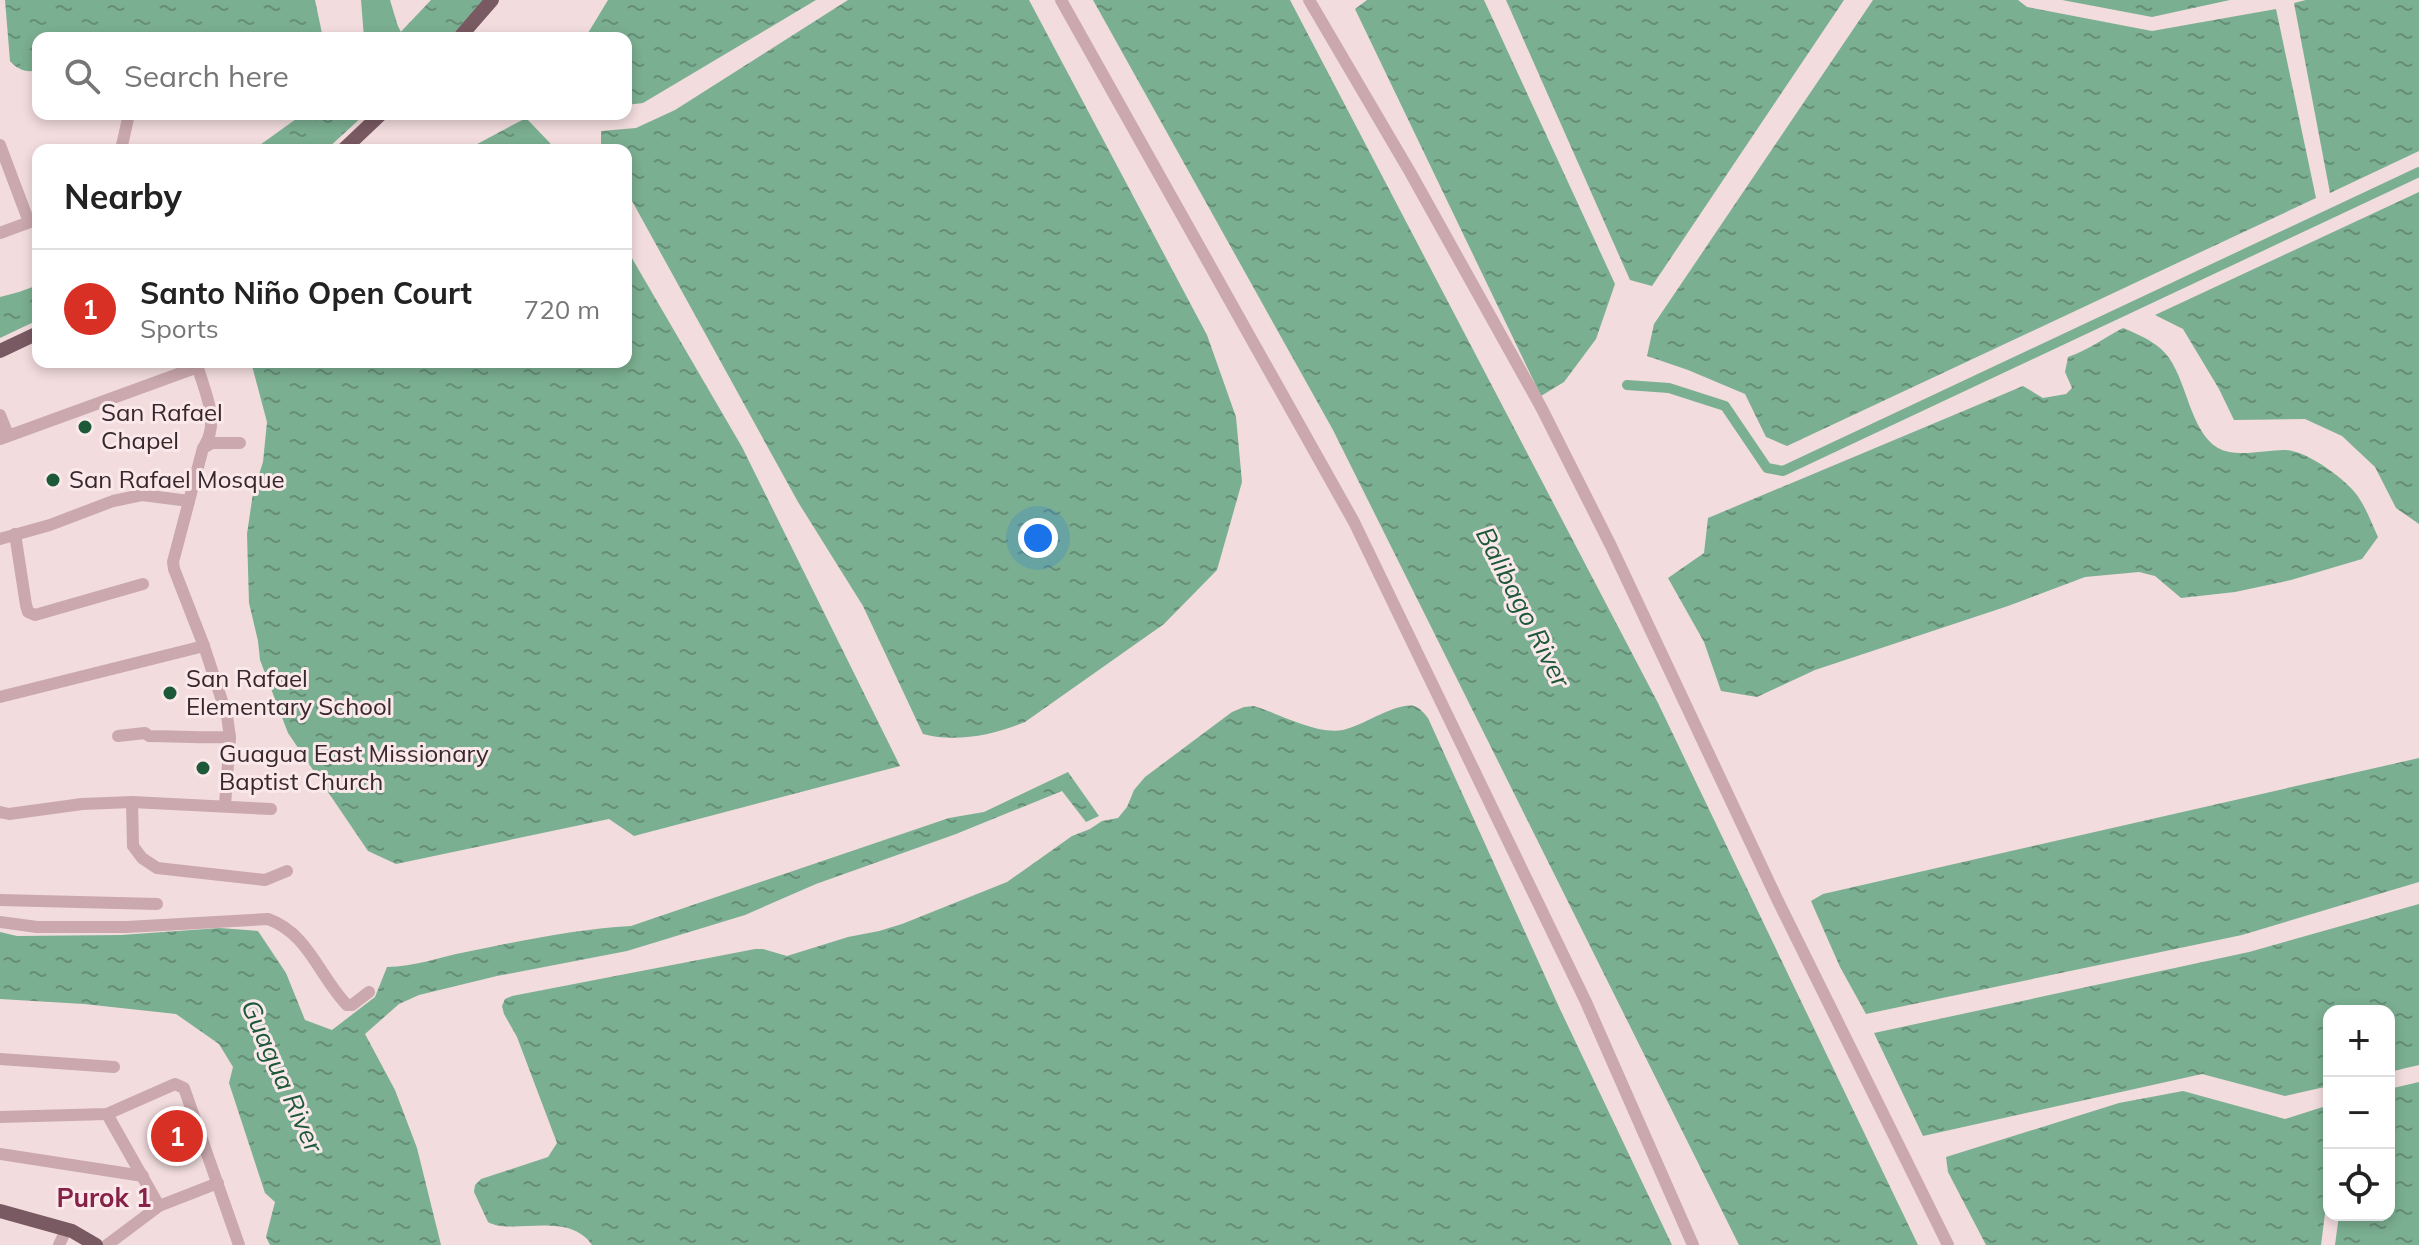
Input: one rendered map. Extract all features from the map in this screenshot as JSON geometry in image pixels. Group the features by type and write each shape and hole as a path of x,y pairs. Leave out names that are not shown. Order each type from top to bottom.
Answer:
{"main road":[{"path":"464,32 492,0"},
{"path":"349,144 375,120"},
{"path":"0,351 32,336"},
{"path":"0,1211 66,1230 96,1245"}],"street":[{"path":"1061,0 1354,522 1586,1002 1693,1245"},
{"path":"1309,0 1410,172 1541,407 1618,560 1778,901 1948,1245"},
{"path":"122,144 128,120"},
{"path":"0,145 3,160 32,216"},
{"path":"0,233 32,221"},
{"path":"0,415 4,437 195,368 199,371 212,415 212,430 196,472 173,562 224,706 230,737 225,805"},
{"path":"205,445 240,443"},
{"path":"0,539 50,525 113,501 142,495 189,501"},
{"path":"15,534 26,605 31,614 143,584"},
{"path":"0,697 204,646"},
{"path":"118,736 145,733 149,736 190,736 199,739 230,737"},
{"path":"132,802 133,846 142,858 157,868 265,880 287,871"},
{"path":"0,812 9,814 82,804 132,802 271,809"},
{"path":"0,900 157,904"},
{"path":"0,922 37,927 127,927 268,919 289,928 347,1005 369,992"},
{"path":"0,1059 114,1067"},
{"path":"0,1117 107,1114 175,1084 180,1085 184,1088 239,1245"},
{"path":"107,1114 159,1206"},
{"path":"0,1154 143,1176"},
{"path":"107,1245 159,1206 218,1183"},
{"path":"59,1245 66,1230"}],"shaded area":[{"path":"188,1124 193,1137 167,1148 161,1135"}],"water":[{"path":"5,0 315,0 322,32 32,32 32,70 19,69 10,61"},
{"path":"361,0 390,0 399,30 364,32"},
{"path":"431,0 486,0 455,32 401,32"},
{"path":"608,0 816,0 643,103 632,104 632,32 589,32"},
{"path":"848,0 1029,0 1207,335 1236,417 1242,482 1217,570 1164,624 1025,722 975,736 948,738 923,734 863,606 798,502 632,201 632,144 601,144 601,131 636,128 675,110"},
{"name":"Balibago River","path":"1093,0 1290,0 1658,703 1918,1245 1739,1245 1333,430"},
{"path":"1367,0 1484,0 1615,284 1596,339 1564,382 1541,396 1355,9"},
{"path":"1506,0 1844,0 1652,286 1630,280"},
{"path":"1873,0 2018,0 2027,7 2152,31 2276,9 2316,198 1787,446 1766,437 1745,394 1647,356 1654,324"},
{"path":"2062,0 2230,0 2152,17"},
{"path":"2306,0 2419,0 2419,151 2330,193 2294,3"},
{"path":"295,120 358,120 332,144 261,144"},
{"path":"522,120 528,120 550,144 477,144"},
{"path":"2419,192 2419,524 2396,508 2375,467 2342,436 2305,419 2234,420 2183,329 2155,315"},
{"path":"632,258 742,447 900,766 634,836 609,819 396,864 368,851 288,733 260,660 249,603 247,534 253,493 263,462 267,422 253,368 632,368"},
{"path":"32,287 32,323 0,338 0,297"},
{"path":"2123,328 2151,341 2165,353 2194,417 2208,440 2218,448 2242,453 2293,451 2326,467 2346,483 2362,503 2378,537 2362,559 2291,580 2235,592 2181,598 2155,576 2139,572 2085,577 1815,670 1757,697 1721,691 1704,642 1668,578 1704,553 1708,518 2023,386 2043,398 2066,394 2072,388 2065,372 2068,357"},
{"path":"1254,706 1310,727 1332,731 1351,728 1407,706 1418,708 1428,718 1559,1007 1672,1245 592,1245 582,1235 569,1229 555,1226 498,1226 488,1222 474,1192 475,1185 481,1179 548,1157 557,1143 517,1037 504,1014 502,1006 505,999 755,949 787,956 902,924 1007,882 1072,836 1102,821 1118,818 1145,777 1232,712"},
{"path":"2419,758 2419,882 2242,935 1866,1014 1840,967 1811,901 1823,894"},
{"name":"Guagua River","path":"1068,772 1099,816 1086,822 1062,791 956,834 816,884 745,915 627,951 497,976 419,995 399,1004 365,1034 395,1090 417,1148 441,1245 270,1245 266,1237 275,1202 265,1193 229,1083 233,1067 219,1044 176,1014 0,999 0,932 17,936 121,935 220,928 258,931 286,973 305,1020 332,1030 375,997 387,967 417,964 548,936 631,926 949,818 984,812"},
{"path":"2419,904 2419,1065 2395,1071 2395,1005 2323,1005 2323,1087 2285,1096 2202,1074 1923,1136 1874,1033 2249,952"},
{"path":"2419,1082 2419,1245 2335,1245 2338,1221 2395,1221 2395,1088"},
{"path":"2183,1091 2285,1119 2323,1107 2324,1221 2321,1245 1986,1245 1948,1172 1946,1157 2119,1103"}],"waterway":[{"path":"374,0 391,32"},
{"path":"1627,385 1669,388 1725,406 1767,468 1783,471 2419,172"}],"place":[{"name":"San Rafael Chapel","path":"85,427"},
{"name":"San Rafael Mosque","path":"53,480"},
{"name":"San Rafael Elementary School","path":"170,693"},
{"name":"Guagua East Missionary Baptist Church","path":"203,768"},
{"name":"Santo Niño Open Court","path":"177,1136"}],"district":[{"name":"Purok 1","path":"104,1198"}]}
